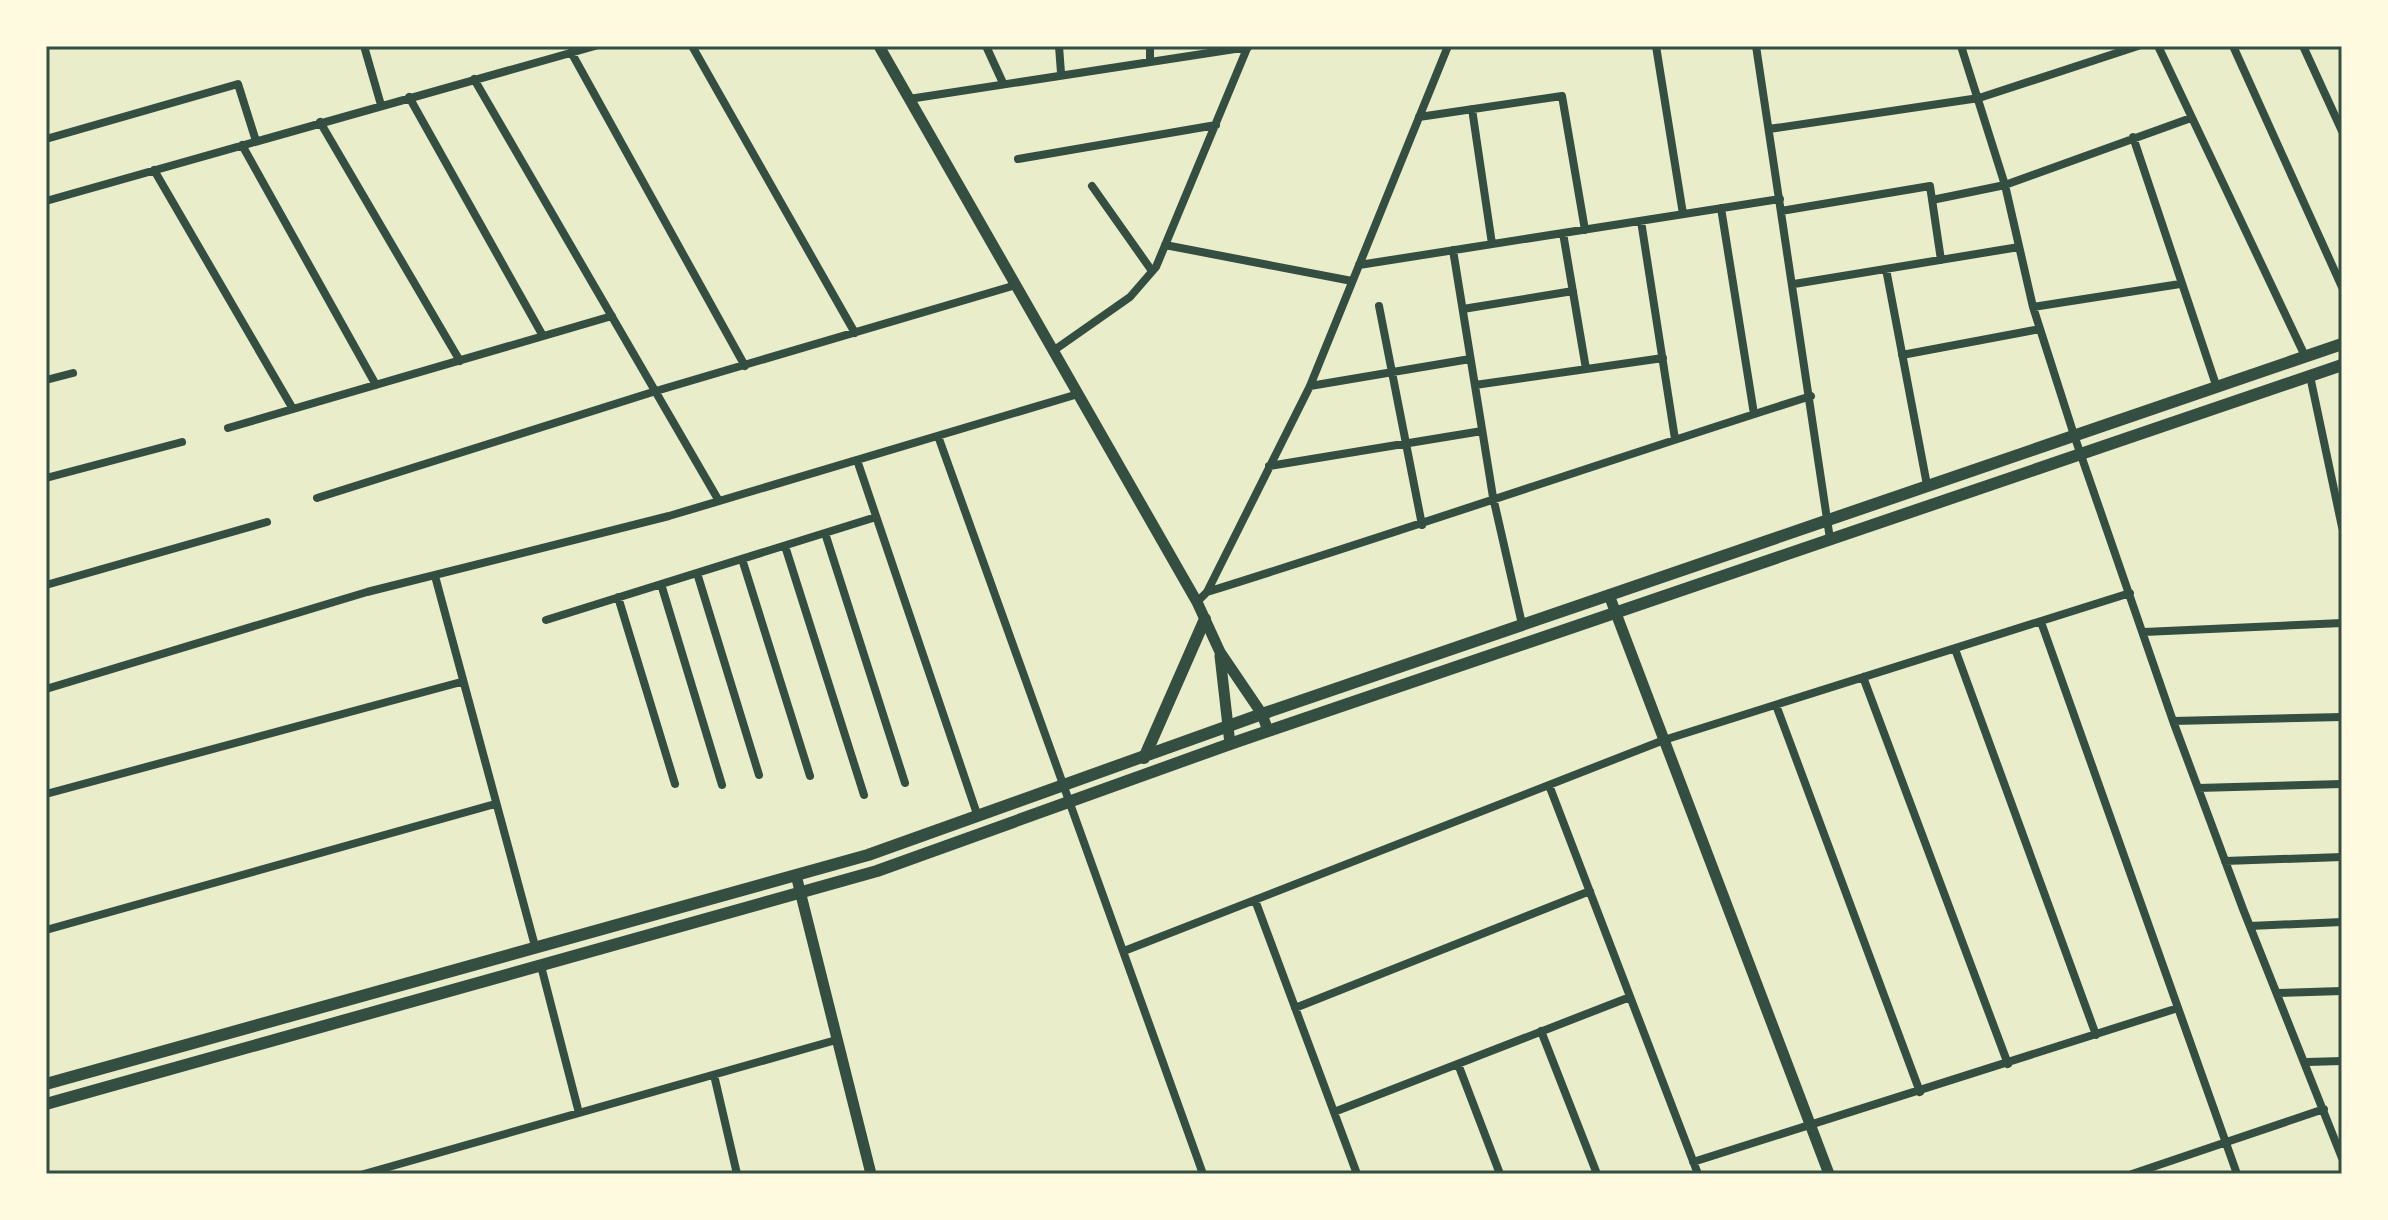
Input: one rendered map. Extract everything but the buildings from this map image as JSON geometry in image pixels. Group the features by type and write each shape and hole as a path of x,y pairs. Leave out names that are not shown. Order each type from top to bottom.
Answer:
{"main road":[{"path":"46,1084 868,855 1262,714 2342,344"},
{"path":"46,1104 877,871 1230,744 2342,365"},
{"path":"1149,772 1144,757 1205,619"}],"street":[{"path":"364,46 381,105"},
{"path":"46,201 595,46"},
{"path":"692,46 855,333"},
{"path":"879,46 1197,602 1220,652 1262,714 1268,731"},
{"path":"986,46 1003,83"},
{"path":"1059,46 1061,73"},
{"path":"1150,46 1150,60"},
{"path":"909,99 1248,46"},
{"path":"1053,351 1130,297 1152,271 1248,46"},
{"path":"1197,602 1207,592 1310,386 1448,46"},
{"path":"1656,46 1683,214"},
{"path":"1756,46 1811,396 1830,539"},
{"path":"1961,46 2005,185 2033,307 2080,453 2225,861 2338,1137 2342,1158"},
{"path":"1769,129 1979,98 2138,46"},
{"path":"2158,46 2305,356"},
{"path":"2233,46 2342,287"},
{"path":"2303,46 2339,116 2342,131"},
{"path":"571,52 745,366"},
{"path":"474,79 719,501"},
{"path":"46,139 238,84 256,141"},
{"path":"1419,117 1562,96 1585,230"},
{"path":"409,97 543,336"},
{"path":"1472,109 1492,244"},
{"path":"1932,200 2005,185 2191,118"},
{"path":"320,122 460,361"},
{"path":"1018,159 1216,125"},
{"path":"2133,137 2217,388"},
{"path":"242,145 376,385"},
{"path":"154,170 293,409"},
{"path":"1092,186 1152,271"},
{"path":"1781,211 1930,186 1941,260"},
{"path":"1359,265 1780,199"},
{"path":"1721,208 1754,414"},
{"path":"1641,221 1675,439"},
{"path":"1563,233 1586,369"},
{"path":"1165,245 1352,281"},
{"path":"1794,284 2019,247"},
{"path":"1453,250 1493,497 1522,624"},
{"path":"1886,269 1927,485"},
{"path":"2033,307 2180,284"},
{"path":"317,498 656,391 1016,285"},
{"path":"1463,309 1573,291"},
{"path":"1379,306 1422,525"},
{"path":"228,428 612,316"},
{"path":"1902,355 2040,329"},
{"path":"1475,385 1663,358"},
{"path":"1310,386 1470,359"},
{"path":"46,380 73,373"},
{"path":"2310,376 2342,527"},
{"path":"46,689 367,592 719,501 1078,394"},
{"path":"1207,592 1422,525 1493,497 1811,396"},
{"path":"1269,466 1482,431"},
{"path":"938,436 1203,1174"},
{"path":"46,478 182,442"},
{"path":"857,460 977,814"},
{"path":"546,620 876,517"},
{"path":"46,585 267,522"},
{"path":"825,533 905,783"},
{"path":"785,546 864,795"},
{"path":"742,559 810,776"},
{"path":"697,573 759,775"},
{"path":"435,576 461,682 535,946"},
{"path":"661,584 722,785"},
{"path":"1124,951 1664,740 2130,593"},
{"path":"1609,595 1829,1174"},
{"path":"618,597 675,784"},
{"path":"2041,622 2237,1174"},
{"path":"2144,632 2342,623"},
{"path":"1955,649 2096,1035"},
{"path":"1220,652 1230,744"},
{"path":"1863,677 2008,1064"},
{"path":"46,794 461,682"},
{"path":"1776,705 1920,1092"},
{"path":"2173,721 2342,717"},
{"path":"2198,788 2342,784"},
{"path":"1549,785 1698,1174"},
{"path":"46,930 495,804"},
{"path":"2225,861 2342,857"},
{"path":"796,875 871,1174"},
{"path":"1295,1008 1590,891"},
{"path":"1255,900 1357,1174"},
{"path":"2250,926 2342,922"},
{"path":"541,966 579,1113"},
{"path":"2277,993 2342,991"},
{"path":"1334,1112 1630,997"},
{"path":"1693,1162 2178,1008"},
{"path":"1541,1031 1597,1174"},
{"path":"364,1174 836,1040"},
{"path":"2307,1062 2342,1061"},
{"path":"1458,1064 1500,1174"},
{"path":"714,1075 737,1174"},
{"path":"2132,1174 2147,1172 2324,1109"}]}
